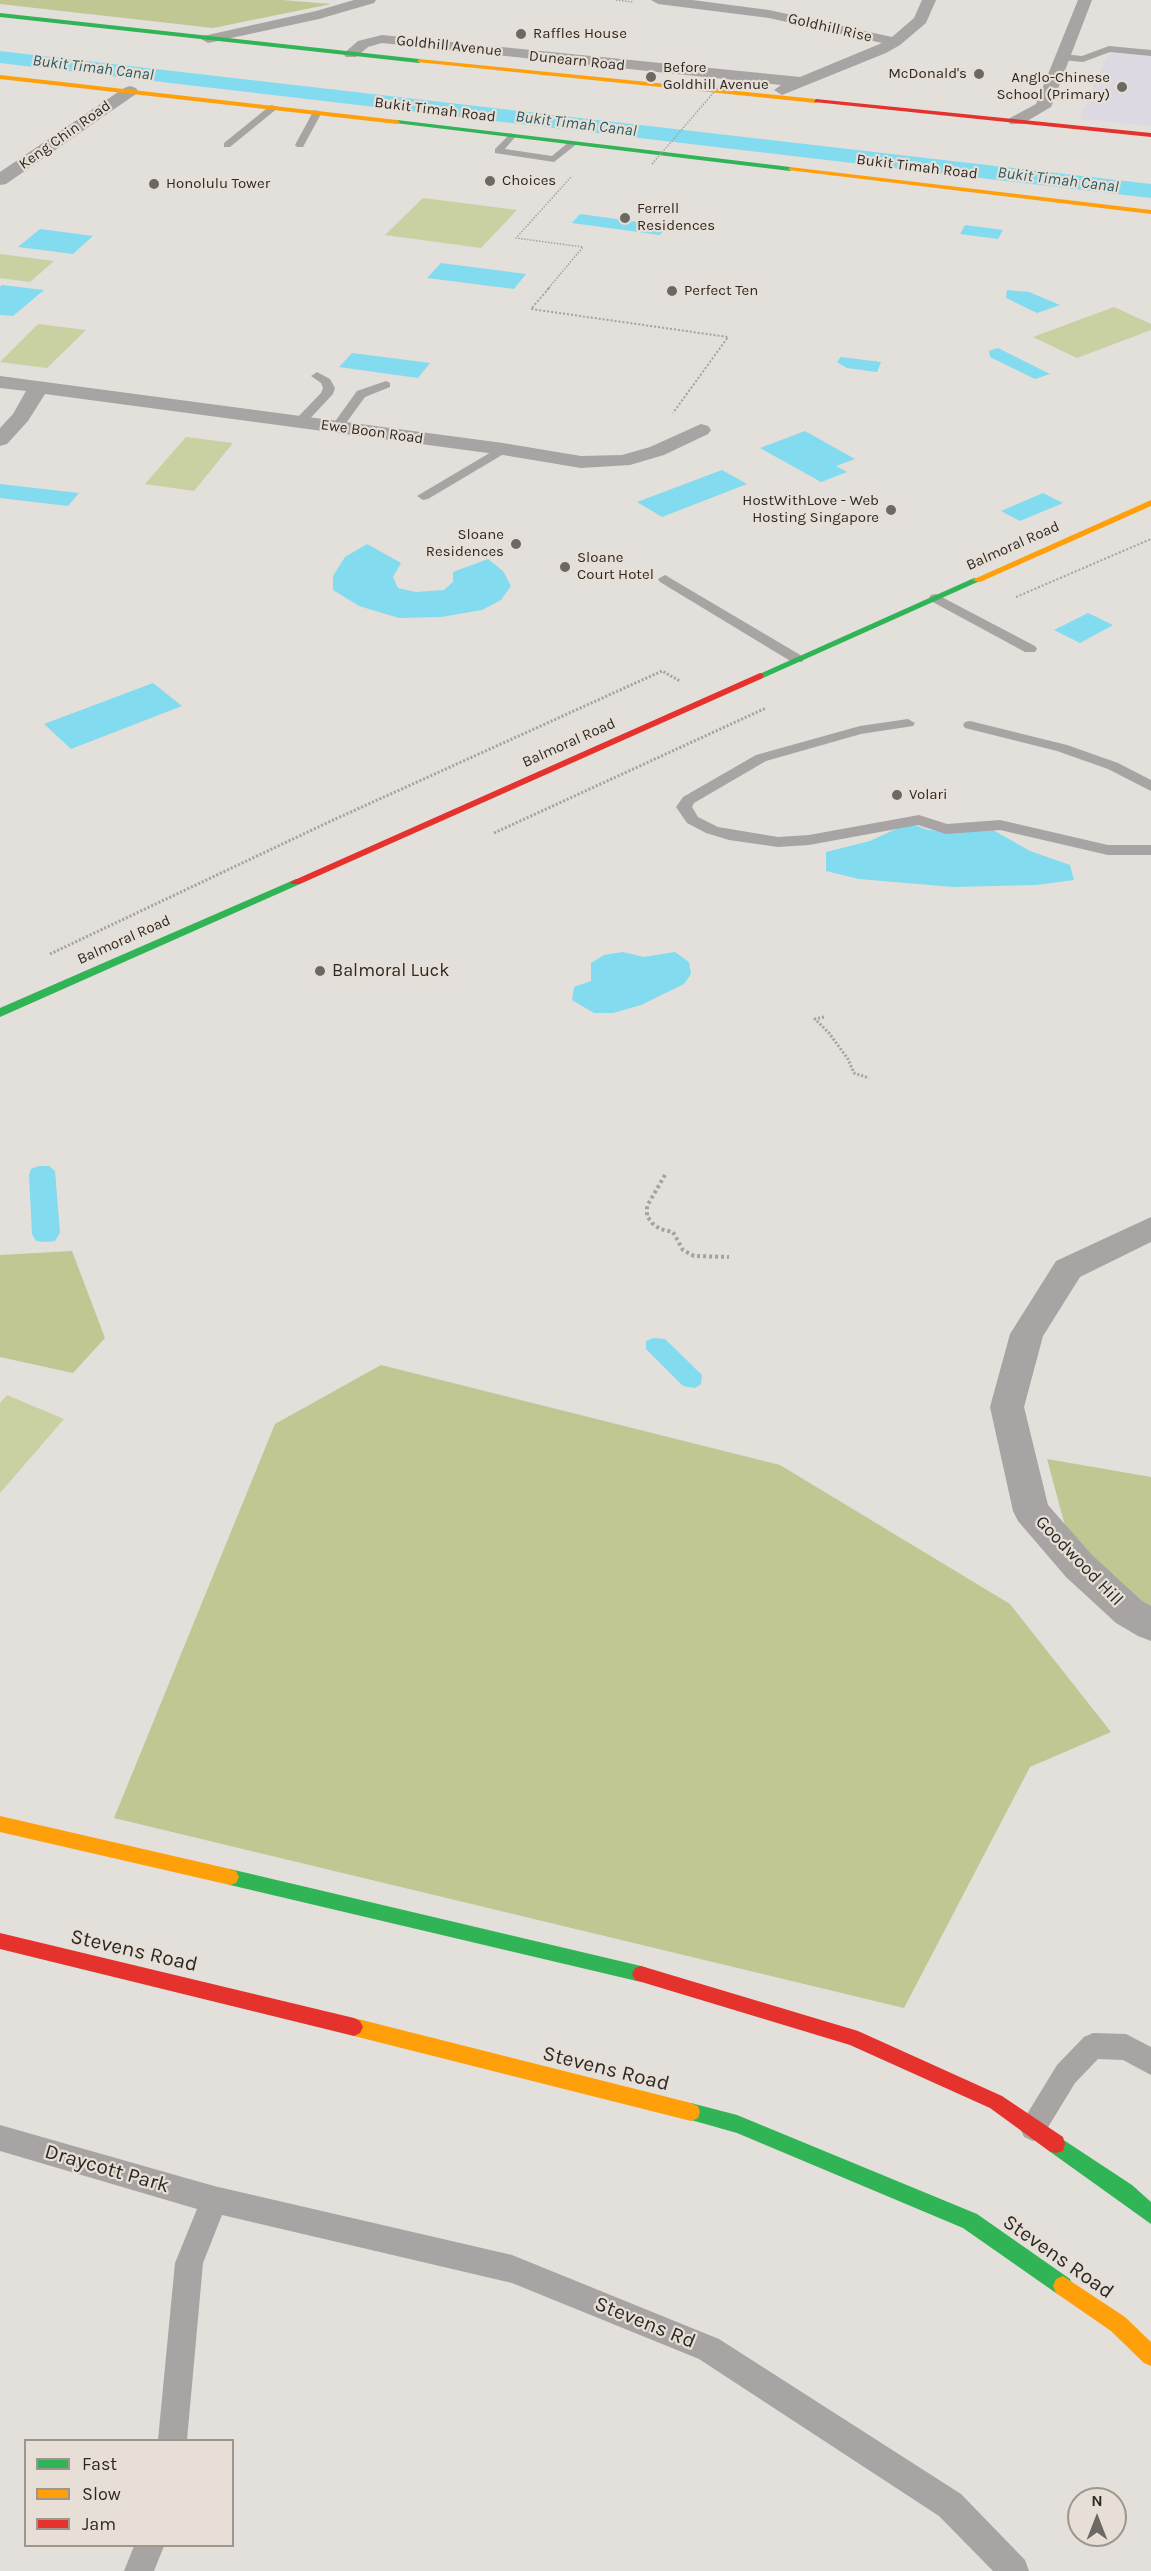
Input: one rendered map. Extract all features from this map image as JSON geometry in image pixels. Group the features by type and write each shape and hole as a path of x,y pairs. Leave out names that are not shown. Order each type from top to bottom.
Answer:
{"main road":[{"name":"Dunearn Road","path":"0,15 351,54 1151,135"},
{"path":"0,29 44,20"},
{"name":"Bukit Timah Road","path":"0,77 130,90 1151,212"},
{"name":"Balmoral Road","path":"0,1013 1151,503"},
{"path":"0,1824 617,1967 852,2037 996,2102 1125,2192 1151,2214"},
{"name":"Stevens Road","path":"0,1941 193,1986 737,2124 970,2221 1118,2324 1151,2356"}],"street":[{"path":"208,39 319,15 369,0"},
{"name":"Goldhill Rise","path":"658,0 691,2 769,14 895,42"},
{"name":"Goldhill Avenue","path":"765,96 881,50 895,42 921,20 929,0"},
{"path":"1016,121 1042,107 1085,0"},
{"name":"Goldhill Avenue","path":"351,54 363,44 382,39 801,82"},
{"name":"Keng Chin Road","path":"0,180 130,90"},
{"path":"1042,107 1052,117 1070,127"},
{"name":"Ewe Boon Road","path":"0,382 503,449 580,462 623,461 657,451 701,430"},
{"path":"0,440 21,417 39,387"},
{"name":"Goodwood Hill","path":"1151,1228 1068,1269 1027,1334 1007,1407 1031,1511 1079,1566 1128,1612 1151,1625"}],"lane":[{"path":"1062,57 1083,59 1109,50 1151,53"},
{"path":"227,146 274,107"},
{"path":"300,145 317,112"},
{"path":"511,136 498,151 554,159 573,143"},
{"path":"300,422 327,394 329,388 326,381 317,376"},
{"path":"337,427 361,394 386,385"},
{"path":"423,496 503,449"},
{"path":"665,579 797,659"},
{"path":"936,598 1030,649"},
{"path":"908,723 860,730 761,758 688,800 684,807 692,820 712,830 729,835 778,842 809,840 919,820 946,829 1000,825 1099,848 1151,850"},
{"path":"970,725 1062,748 1113,766 1151,786"},
{"path":"1033,2128 1066,2074 1093,2046 1126,2047 1151,2062"},
{"name":"Draycott Park","path":"0,2138 214,2200"},
{"path":"172,2439 189,2263 214,2200"},
{"name":"Stevens Rd","path":"214,2200 512,2269 709,2349 950,2505 1014,2571"},
{"path":"139,2571 149,2547"}],"path":[{"path":"651,164 721,84"},
{"path":"600,146 516,238 583,247 531,309 728,337 673,413"},
{"path":"971,616 1151,539"},
{"path":"44,957 331,821 662,671 681,682"},
{"path":"494,833 770,706"},
{"path":"824,1017 815,1019 829,1033 848,1059 854,1073 869,1078"},
{"path":"665,1175 647,1206 647,1216 652,1223 660,1229 673,1232 683,1250 694,1256 729,1257"}],"shaded area":[{"name":"Anglo-Chinese School (Primary)","path":"1109,51 1151,55 1151,126 1080,119"}],"green space":[{"path":"0,0 282,0 331,4 213,28 0,4"},
{"path":"423,198 517,210 481,248 385,235"},
{"path":"0,254 54,261 30,282 0,278"},
{"path":"1114,307 1151,324 1151,330 1077,358 1033,337"},
{"path":"38,324 86,330 47,368 0,362"},
{"path":"186,437 233,443 194,491 145,484"},
{"path":"72,1251 105,1338 73,1373 0,1357 0,1255"},
{"path":"381,1365 780,1465 1010,1604 1111,1732 1030,1767 904,2008 114,1818 275,1424"},
{"path":"7,1395 64,1419 0,1493 0,1403"},
{"path":"1047,1459 1151,1477 1151,1629 1074,1559"}],"water":[{"path":"580,214 667,226 660,235 572,223"},
{"path":"965,225 1003,230 998,239 960,234"},
{"path":"40,229 93,236 73,254 18,247"},
{"path":"441,263 526,274 514,289 427,278"},
{"path":"2,285 44,290 13,316 0,315 0,287"},
{"path":"1007,290 1029,292 1060,305 1037,313 1006,298"},
{"path":"998,348 1050,374 1035,379 990,357 989,351"},
{"path":"352,353 430,363 418,378 339,367"},
{"path":"841,357 881,362 877,372 847,368 837,362"},
{"path":"805,431 855,459 836,466 847,472 821,482 760,448"},
{"path":"722,470 747,484 662,517 637,502"},
{"path":"0,484 79,493 68,506 0,498"},
{"path":"1043,493 1063,503 1020,521 1001,511"},
{"path":"367,544 401,563 393,577 398,588 416,592 444,590 453,582 453,572 488,559 503,571 511,586 501,600 482,610 441,617 399,618 359,606 333,590 333,576 345,557"},
{"path":"1088,613 1113,625 1080,643 1054,630"},
{"path":"153,683 182,706 71,749 44,724"},
{"path":"909,823 928,830 946,831 986,826 1030,851 1070,865 1074,880 1036,885 953,887 859,879 826,871 826,852 870,841"},
{"path":"623,952 644,957 675,952 689,962 691,974 684,984 641,1005 613,1013 594,1013 572,1000 574,987 591,981 591,963 604,955"},
{"path":"49,1166 55,1171 60,1233 55,1241 36,1241 32,1234 29,1175 31,1169"},
{"path":"653,1338 665,1339 702,1375 701,1384 695,1388 683,1386 646,1349 646,1341"}],"waterway":[{"name":"Bukit Timah Canal","path":"0,57 1151,191"}],"traffic: fast":[{"path":"0,15 419,61"},
{"path":"397,122 790,169"},
{"path":"760,676 977,580"},
{"path":"0,1013 296,882"},
{"path":"230,1877 641,1974"},
{"path":"691,2112 737,2124 970,2221 1063,2286"},
{"path":"1056,2144 1125,2192 1151,2214"}],"traffic: slow":[{"path":"419,61 816,101"},
{"path":"0,77 397,122"},
{"path":"790,169 1151,212"},
{"path":"977,580 1151,503"},
{"path":"0,1824 230,1877"},
{"path":"354,2027 691,2112"},
{"path":"1063,2286 1118,2324 1151,2356"}],"traffic: jam":[{"path":"816,101 1151,135"},
{"path":"296,882 760,676"},
{"path":"0,1941 354,2027"},
{"path":"641,1974 852,2037 996,2102 1056,2144"}],"place":[{"name":"Raffles House","path":"521,34"},
{"name":"McDonald's","path":"979,74"},
{"name":"Before Goldhill Avenue","path":"651,77"},
{"name":"Anglo-Chinese School (Primary)","path":"1122,87"},
{"name":"Choices","path":"490,181"},
{"name":"Honolulu Tower","path":"154,184"},
{"name":"Ferrell Residences","path":"625,218"},
{"name":"Perfect Ten","path":"672,291"},
{"name":"HostWithLove - Web Hosting Singapore","path":"891,510"},
{"name":"Sloane Residences","path":"516,544"},
{"name":"Sloane Court Hotel","path":"565,567"},
{"name":"Volari","path":"897,795"},
{"name":"Balmoral Luck","path":"320,971"}]}
